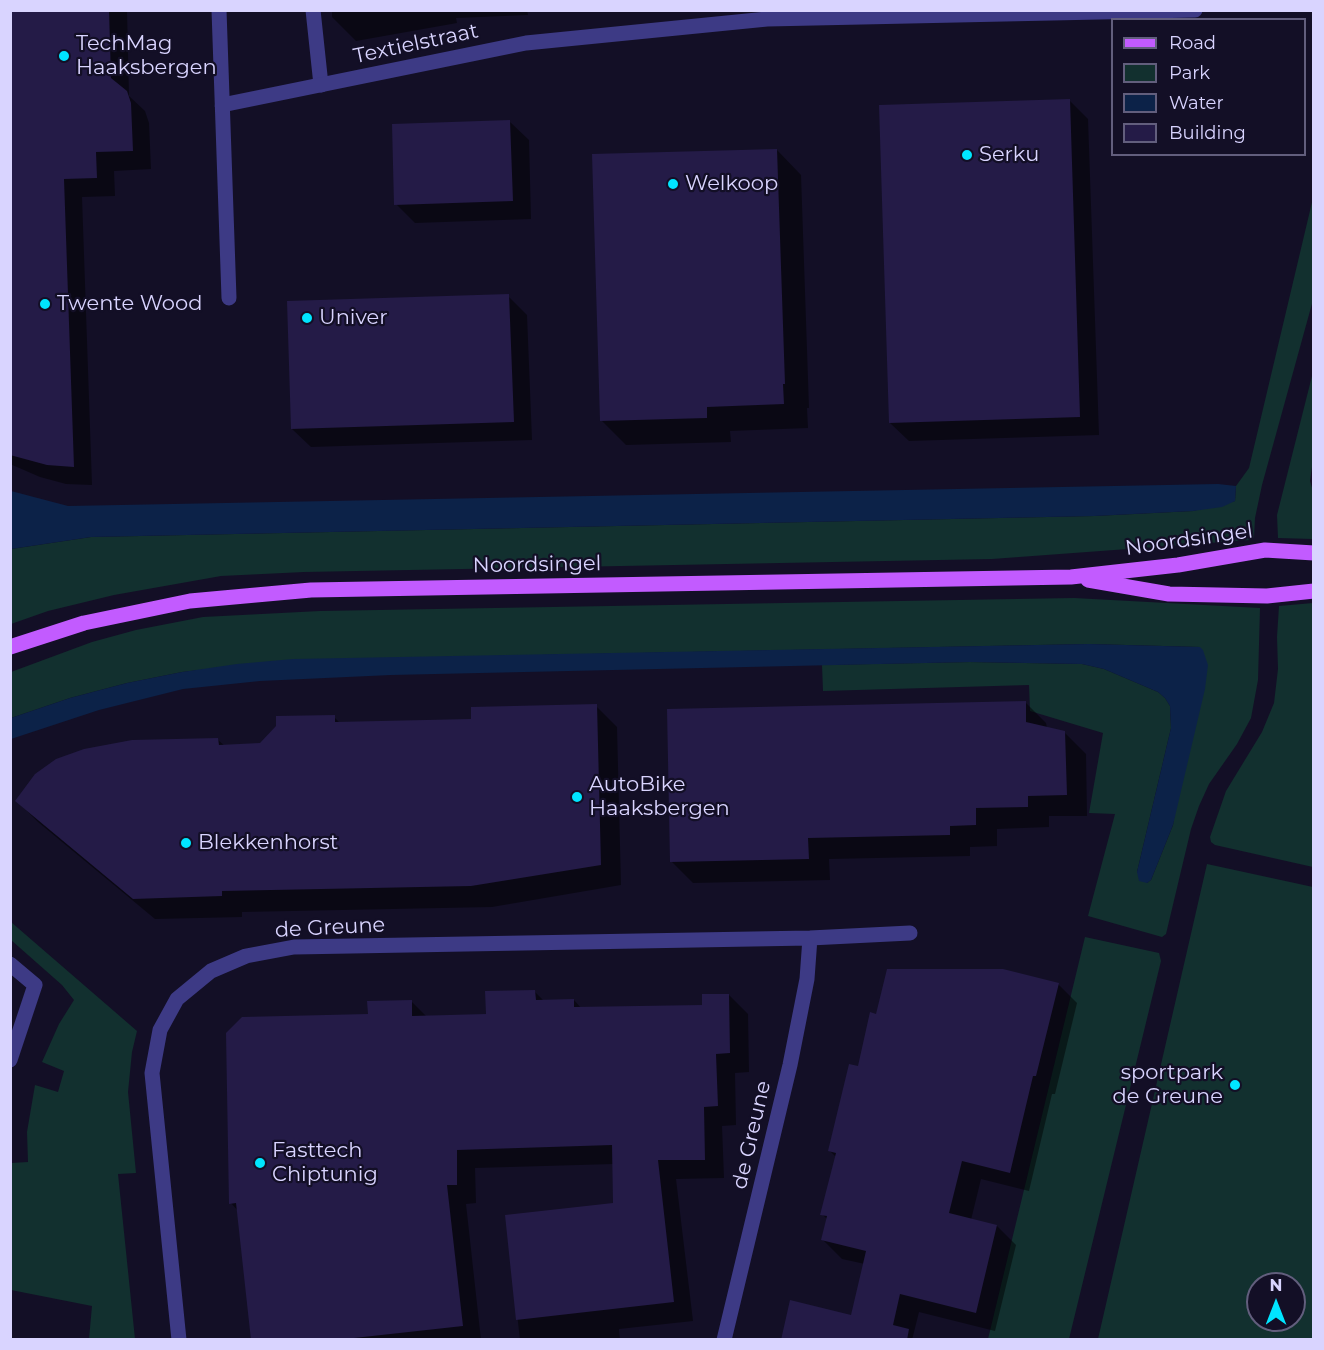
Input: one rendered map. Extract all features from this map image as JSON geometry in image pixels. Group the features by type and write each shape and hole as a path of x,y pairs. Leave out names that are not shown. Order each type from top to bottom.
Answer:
{"main road":[{"name":"Noordsingel","path":"10,647 84,623 190,602 311,590 1071,577 1178,564 1265,550 1314,553"},
{"name":"Noordsingel","path":"1071,577 1169,594 1267,596 1314,591"}],"street":[{"path":"219,10 229,298"},
{"path":"313,10 321,85"},
{"name":"Textielstraat","path":"222,105 526,43 767,19 1195,10"},
{"name":"de Greune","path":"178,1340 152,1073 160,1030 177,999 211,971 246,956 294,947 810,938 909,933"},
{"name":"de Greune","path":"724,1340 790,1065 807,979 810,938"},
{"path":"10,964 35,986 10,1060"}],"green space":[{"path":"1313,198 1313,300 1262,485 1255,518 1254,538 1250,540 992,559 304,572 221,576 114,595 48,611 11,624 11,549 91,537 1094,516 1193,511 1235,501 1236,486 1249,468"},
{"path":"1313,372 1314,453 1310,481 1313,491 1313,539 1278,538 1277,515"},
{"path":"1074,598 1260,608 1258,680 1251,718 1237,744 1209,784 1199,806 1191,829 1166,934 1162,937 1088,916 1115,814 1089,813 1103,733 1030,711 1029,685 823,691 822,665 970,662 1082,664 1104,669 1158,692 1170,706 1171,728 1137,872 1147,883 1151,880 1173,825 1200,647 1089,644 293,660 182,672 127,683 70,698 11,718 11,672 92,642 136,630 203,617 320,611"},
{"path":"1314,603 1313,867 1215,845 1211,842 1210,837 1226,791 1262,732 1274,703 1278,669 1279,606"},
{"name":"sportpark de Greune","path":"1207,864 1313,887 1313,1339 1098,1339"},
{"path":"11,922 137,1031 132,1052 128,1092 136,1173 118,1174 135,1339 89,1339 92,1306 11,1290 11,1163 28,1162 27,1132 35,1085 58,1092 64,1071 42,1062 59,1024 74,1000 62,985 11,940"},
{"path":"1085,937 1159,953 1161,961 1069,1339 988,1339"}],"water":[{"path":"1218,484 1236,486 1235,501 1222,507 1193,511 1094,516 91,537 11,549 11,491 68,506"},
{"path":"1089,644 1200,647 1208,665 1205,689 1173,825 1151,880 1147,883 1139,881 1137,872 1171,728 1170,706 1158,692 1104,669 1082,664 970,662 391,675 260,681 183,689 99,710 11,739 11,718 70,698 182,672 293,659"}],"building":[{"path":"10,10 109,10 111,78 127,91 131,103 133,151 96,152 97,178 64,179 74,467 47,465 10,455"},
{"path":"1070,99 1080,417 889,423 879,105"},
{"path":"510,120 513,201 394,205 392,124"},
{"path":"777,149 784,404 707,407 707,418 600,421 592,154"},
{"path":"509,294 514,422 291,429 287,301"},
{"path":"1026,701 1026,722 1065,731 1067,795 1028,796 1028,807 976,808 976,825 950,826 950,835 808,838 809,859 670,862 667,709"},
{"path":"597,704 601,865 471,886 222,891 222,896 133,899 15,801 35,774 56,759 84,749 132,740 218,738 219,745 260,743 276,726 276,716 335,715 335,722 471,719 471,707"},
{"path":"887,969 1003,969 1059,983 1036,1076 1033,1076 1010,1173 962,1161 949,1213 997,1225 976,1313 900,1294 893,1325 909,1329 907,1340 781,1340 790,1300 851,1315 866,1251 821,1240 827,1216 820,1215 836,1153 828,1151 849,1064 858,1066 870,1012 876,1014"},
{"path":"535,990 536,1000 574,999 574,1007 702,1005 702,994 729,994 730,1053 716,1054 718,1106 704,1107 705,1160 658,1160 674,1302 516,1320 505,1215 613,1203 612,1145 457,1150 457,1185 447,1185 463,1326 336,1340 251,1340 236,1203 229,1204 226,1033 242,1017 368,1014 367,1001 412,1000 412,1016 486,1014 485,991"}],"place":[{"name":"TechMag Haaksbergen","path":"64,56"},
{"name":"Serku","path":"967,155"},
{"name":"Welkoop","path":"673,184"},
{"name":"Twente Wood","path":"45,304"},
{"name":"Univer","path":"307,318"},
{"name":"AutoBike Haaksbergen","path":"577,797"},
{"name":"Blekkenhorst","path":"186,843"},
{"name":"sportpark de Greune","path":"1235,1085"},
{"name":"Fasttech Chiptunig","path":"260,1163"}]}
